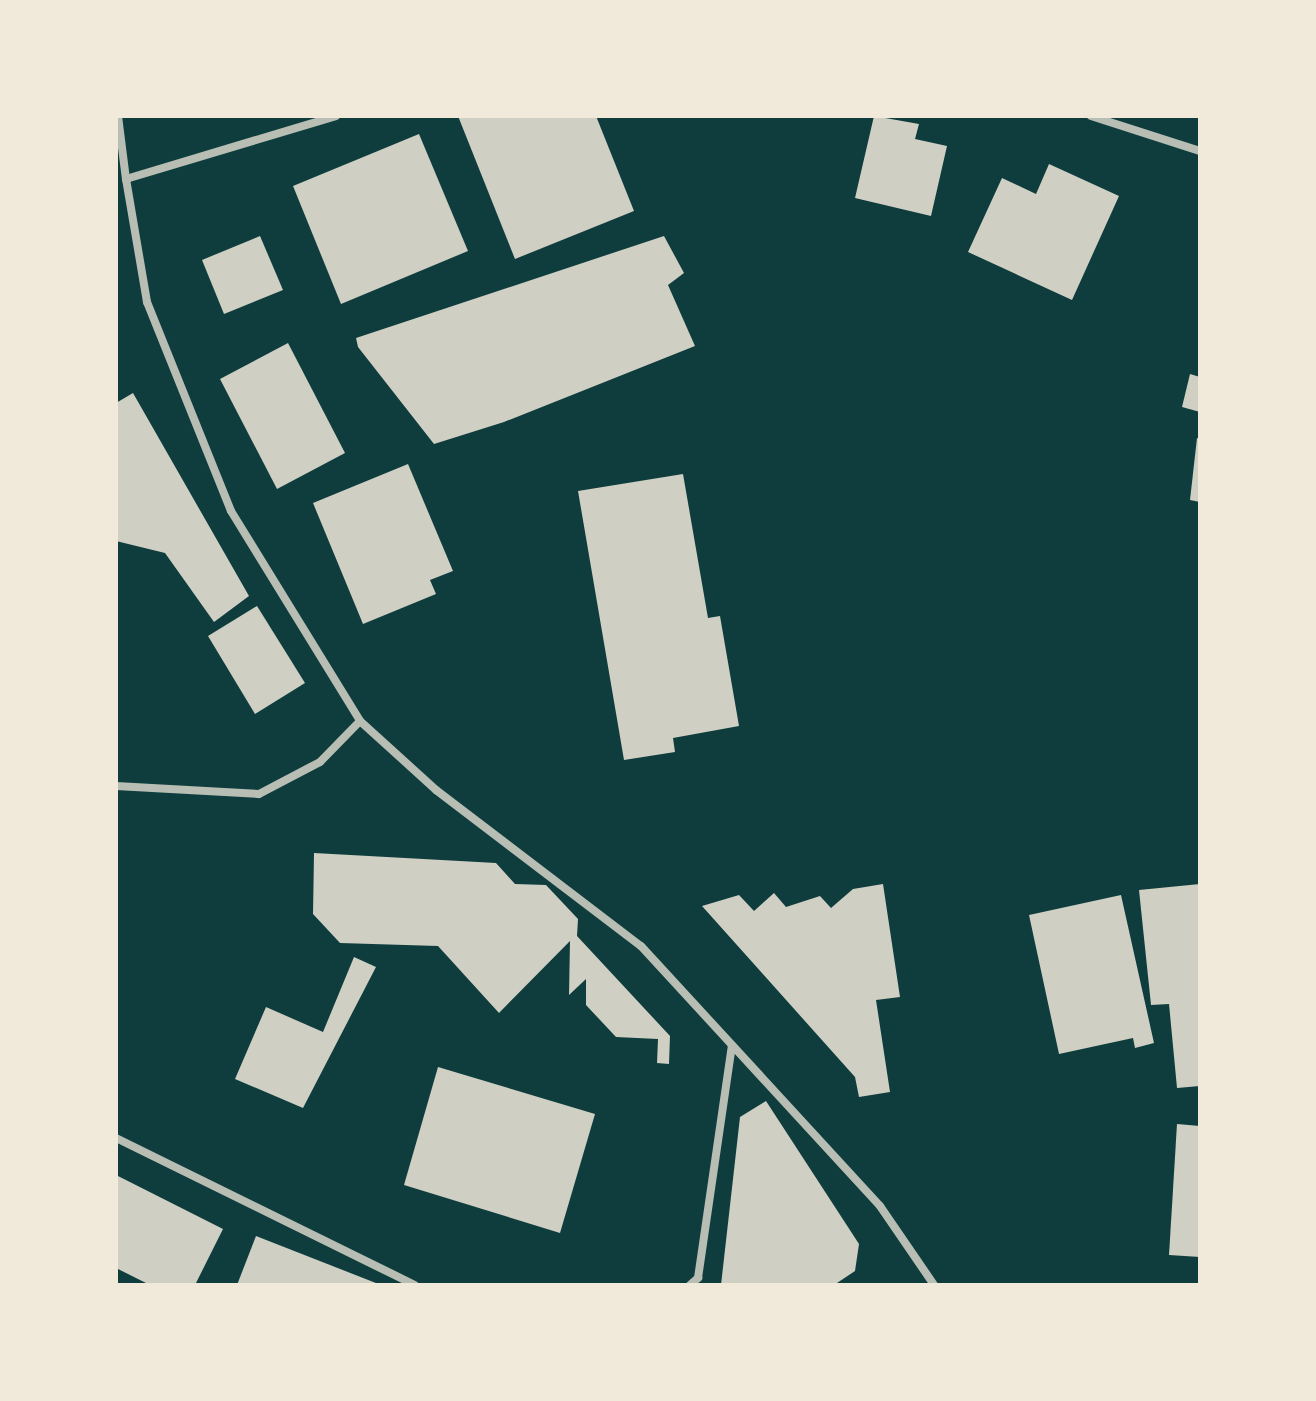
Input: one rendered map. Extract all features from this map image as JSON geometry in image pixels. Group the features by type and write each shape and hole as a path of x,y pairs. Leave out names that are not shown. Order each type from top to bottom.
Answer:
{"street":[{"path":"118,116 147,302 231,511 360,721 436,790 641,946 880,1206 934,1285"},
{"path":"126,179 336,116"},
{"path":"1091,116 1200,151"},
{"path":"116,786 259,794 320,762 360,721"},
{"path":"690,1285 698,1278 732,1045"},
{"path":"116,1138 415,1285"}],"building":[{"path":"458,116 596,116 634,211 515,259"},
{"path":"874,116 919,124 915,139 947,146 931,216 855,198"},
{"path":"419,134 468,251 341,304 293,186"},
{"path":"1049,164 1119,196 1072,300 968,252 1002,178 1036,194"},
{"path":"260,236 283,290 224,314 202,260"},
{"path":"664,236 684,273 668,285 695,346 504,422 434,444 358,347 356,338"},
{"path":"288,343 345,453 277,489 220,379"},
{"path":"1190,374 1200,377 1200,412 1182,407"},
{"path":"133,393 249,596 214,622 165,553 116,541 116,403"},
{"path":"1197,438 1200,439 1200,502 1190,500"},
{"path":"408,464 453,571 430,580 436,594 363,624 313,503"},
{"path":"683,474 708,618 720,616 739,726 673,738 675,752 624,760 578,491"},
{"path":"257,606 305,683 255,714 208,636"},
{"path":"314,853 496,863 515,884 546,885 578,919 577,936 670,1036 669,1064 657,1063 658,1039 616,1037 586,1005 586,979 569,995 570,941 499,1013 438,946 340,943 313,914"},
{"path":"883,884 900,997 876,1000 890,1092 859,1097 855,1077 702,906 739,895 754,911 774,893 786,907 820,896 831,908 853,889"},
{"path":"1200,884 1200,1086 1177,1088 1169,1004 1151,1005 1139,890"},
{"path":"1121,895 1154,1043 1135,1048 1133,1038 1059,1054 1029,915"},
{"path":"354,957 376,967 303,1108 235,1079 266,1007 323,1032"},
{"path":"438,1067 595,1114 560,1233 404,1185"},
{"path":"766,1101 859,1244 855,1271 834,1285 721,1285 740,1117"},
{"path":"1177,1124 1200,1126 1200,1257 1169,1255"},
{"path":"116,1175 223,1229 195,1285 150,1285 116,1268"},
{"path":"256,1236 381,1285 237,1285"}]}
